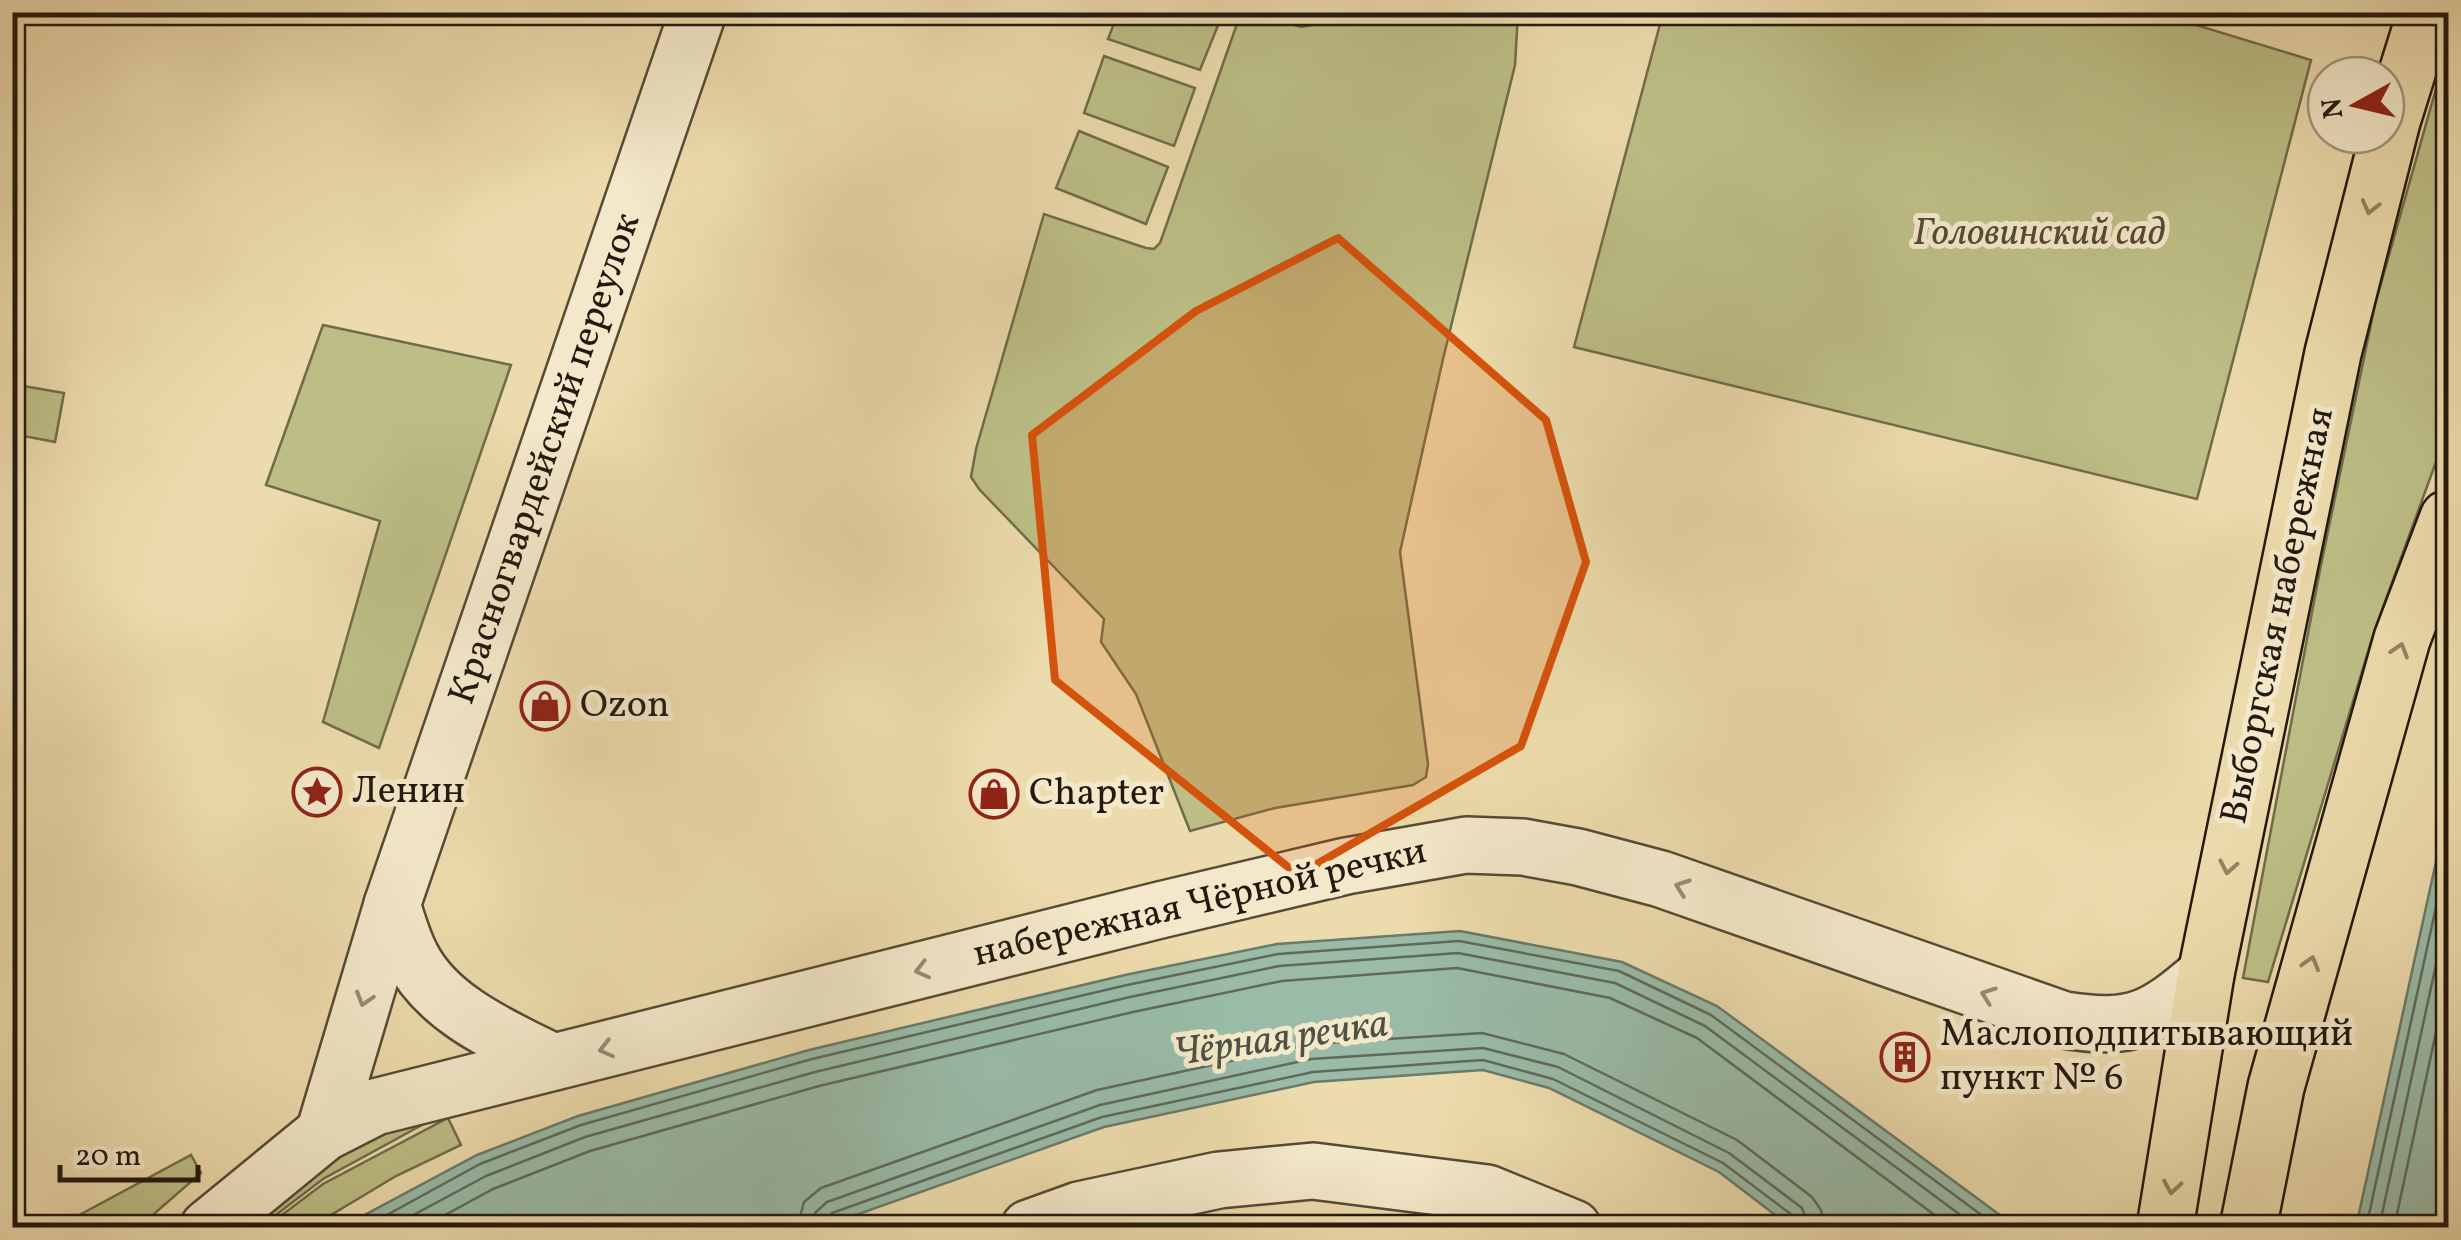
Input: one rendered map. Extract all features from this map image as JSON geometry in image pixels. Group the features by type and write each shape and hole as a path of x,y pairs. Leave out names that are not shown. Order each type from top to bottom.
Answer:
{"main road":[{"name":"Выборгская набережная","path":"2165,1228 2206,974 2333,353 2392,121 2426,12"},
{"path":"2248,1228 2276,1087 2296,1012 2402,639 2448,518"}],"street":[{"name":"Красногвардейский переулок","path":"324,1133 392,905 698,12"},
{"name":"набережная Чёрной речки","path":"208,1228 324,1133 375,1106 1346,866 1466,845 1522,847 1660,879 2064,1020 2095,1025 2142,1020 2176,1000 2206,974"},
{"path":"392,905 412,959 442,994 492,1032 552,1062"},
{"path":"1029,1228 1079,1210 1218,1180 1313,1171 1488,1192 1573,1228"}],"highlighted area":[{"path":"1338,238 1546,420 1586,562 1521,746 1298,875 1055,680 1032,435 1196,311"}],"green space":[{"path":"1118,12 1223,13 1200,70 1108,39"},
{"path":"1323,13 1518,13 1515,65 1400,552 1428,764 1426,777 1413,785 1275,808 1190,831 1136,694 1101,642 1104,619 971,477 1044,214 1154,249 1160,243 1238,21 1244,14 1301,27 1313,25"},
{"name":"Головинский сад","path":"1663,13 2157,13 2306,58 2306,79 2197,499 1574,347"},
{"path":"2448,46 2448,429 2374,632 2268,982 2243,978 2375,305"},
{"path":"1104,56 1195,88 1174,146 1084,113"},
{"path":"1079,131 1168,167 1146,224 1056,188"},
{"path":"323,325 511,365 379,748 323,722 380,521 266,485"},
{"path":"12,384 64,393 55,442 13,434"},
{"path":"444,1113 323,1179 260,1227 221,1228 369,1117"},
{"path":"448,1118 461,1145 396,1176 311,1227 266,1227 323,1184"},
{"path":"191,1155 201,1173 139,1227 57,1227"}],"water":[{"path":"2448,807 2448,1227 2356,1227"},
{"name":"Чёрная речка","path":"1460,931 1622,962 1717,1006 2016,1227 1791,1227 1719,1172 1549,1088 1483,1070 1314,1082 1104,1127 822,1227 342,1227 477,1155 578,1116 809,1050 1125,975 1277,944"}],"place":[{"name":"Ozon","path":"545,706"},
{"name":"Ленин","path":"317,792"},
{"name":"Chapter","path":"994,794"},
{"name":"Маслоподпитывающий пункт № 6","path":"1905,1057"}]}
